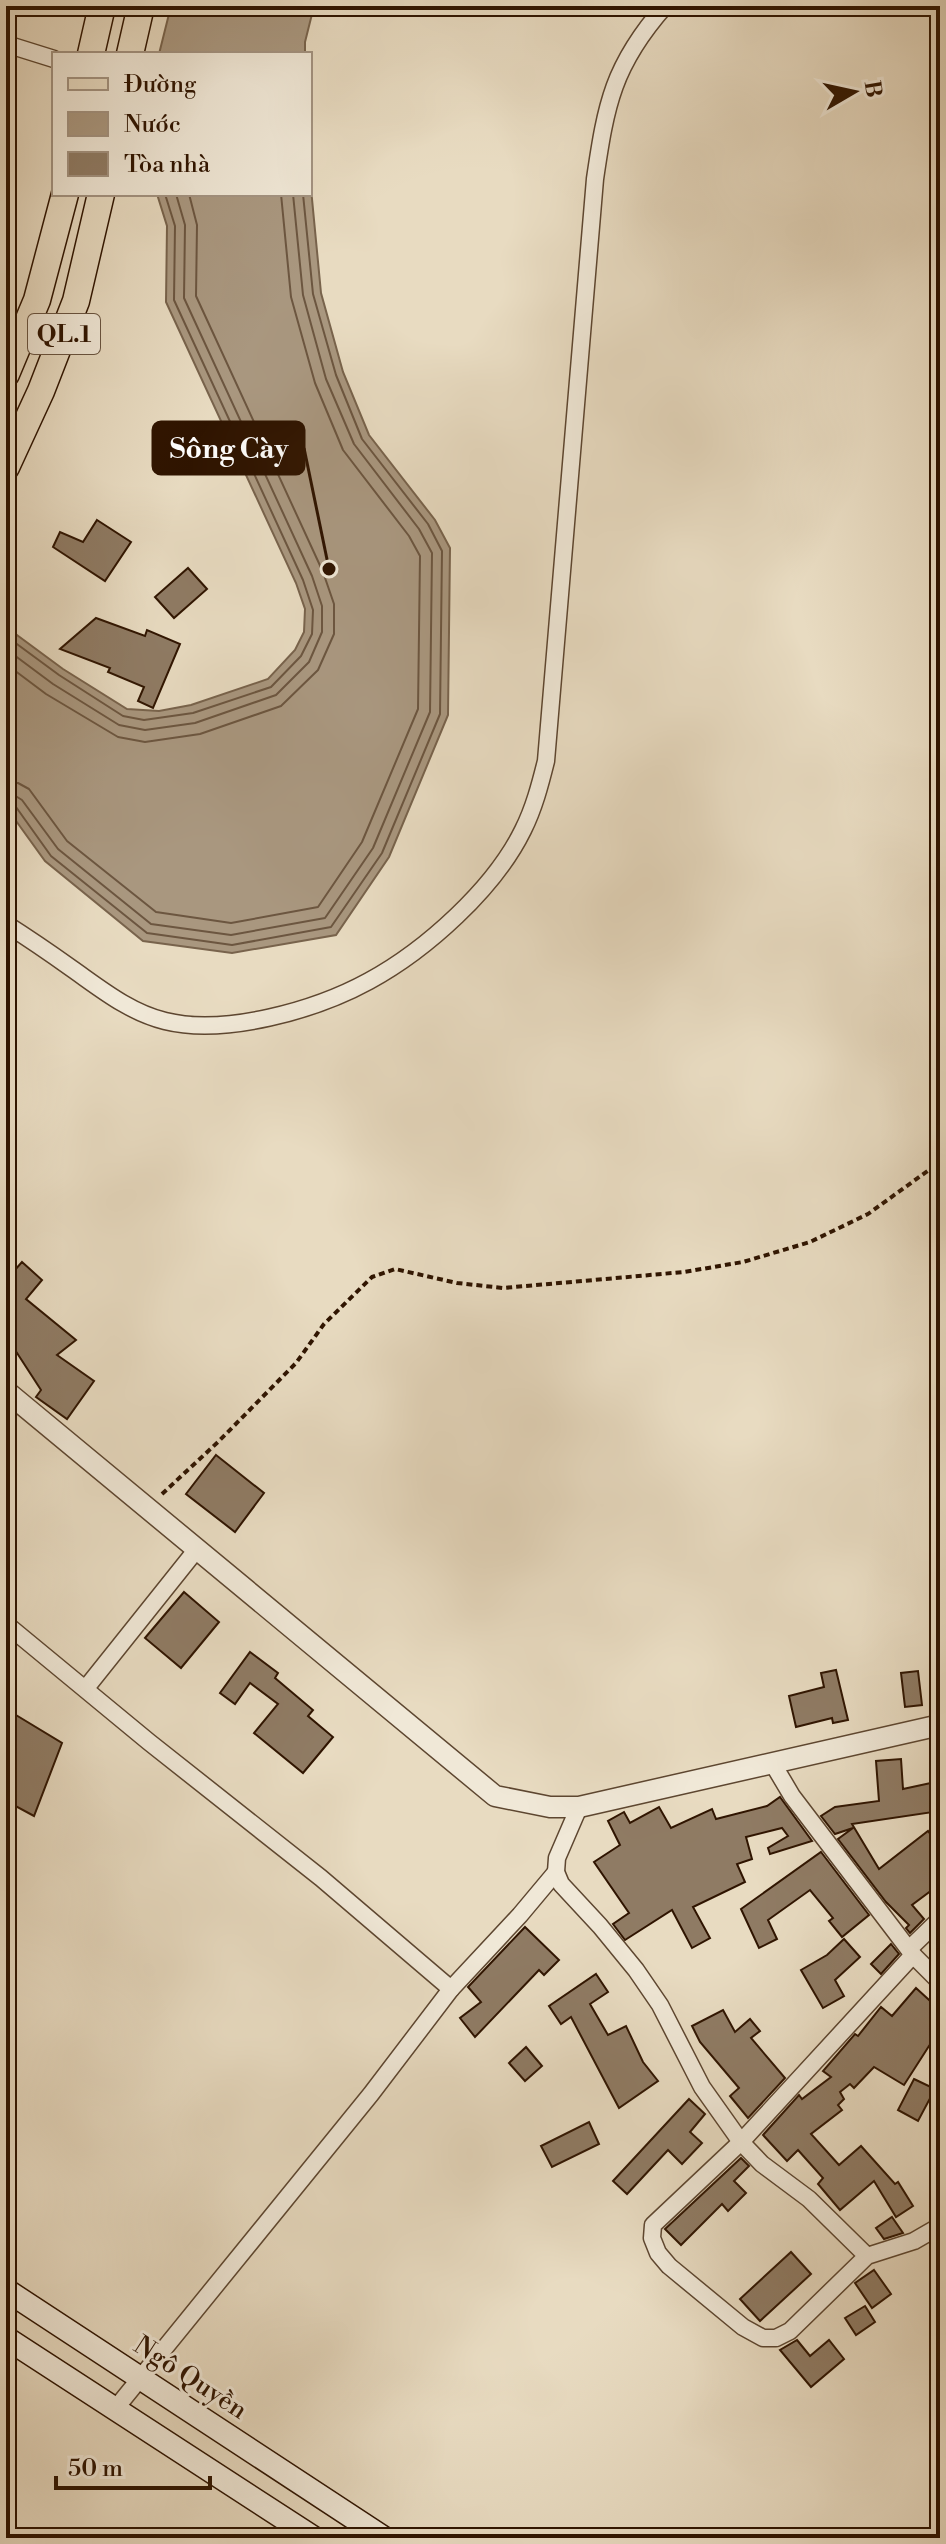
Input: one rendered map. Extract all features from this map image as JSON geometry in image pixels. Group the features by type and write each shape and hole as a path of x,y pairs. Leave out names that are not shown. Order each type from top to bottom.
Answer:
{"main road":[{"path":"91,52 102,6"},
{"path":"130,52 141,6"},
{"name":"QL.1","path":"6,374 37,300 64,196"},
{"name":"QL.1","path":"6,467 41,391 76,301 101,196"},
{"name":"Ngô Quyền","path":"6,2290 384,2538"},
{"path":"6,2338 314,2538"}],"street":[{"path":"6,924 127,1008 166,1021 216,1027 294,1011 368,982 407,957 443,927 506,858 533,807 546,761 595,179 603,123 612,86 631,48 665,6"},
{"path":"6,44 52,58"},
{"path":"6,1391 495,1796 550,1807 579,1807 773,1764 940,1725 940,1696"},
{"path":"86,1688 197,1549"},
{"path":"6,1624 321,1878 451,1989"},
{"path":"773,1764 792,1796 911,1952 940,1982"},
{"path":"579,1807 557,1858 556,1872 561,1884 600,1926 660,2005 702,2087 741,2142 762,2164 809,2199 867,2256"},
{"path":"116,2408 371,2094 451,1989 556,1872"},
{"path":"940,1919 741,2142 653,2225 652,2238 658,2253 669,2266 743,2327 763,2338 776,2338 801,2322 867,2256 914,2241 940,2226"}],"path":[{"path":"145,1506 171,1487 218,1442 296,1363 324,1324 372,1277 395,1269 457,1283 503,1288 684,1272 743,1262 810,1242 868,1214 940,1162"}],"water":[{"path":"171,6 314,6 305,52 160,52"},
{"path":"158,196 312,196 321,293 343,372 369,435 435,520 450,548 448,715 389,857 336,935 232,953 143,941 45,861 6,807 6,627 63,669 127,709 159,711 191,705 268,679 295,650 304,632 305,609 296,583 166,302 167,226"}],"building":[{"path":"97,520 131,542 105,581 53,547 60,532 83,542"},
{"path":"188,568 207,589 174,618 155,597"},
{"path":"96,618 145,636 147,630 180,644 153,708 138,701 144,687 108,672 110,668 60,649"},
{"path":"22,1262 42,1280 26,1299 76,1340 57,1355 94,1381 67,1419 36,1397 41,1390 6,1336 6,1280"},
{"path":"216,1455 264,1493 235,1532 186,1494"},
{"path":"184,1592 219,1622 181,1668 145,1638"},
{"path":"250,1652 278,1673 275,1678 313,1710 308,1716 333,1737 303,1773 254,1733 278,1704 250,1683 235,1704 220,1693"},
{"path":"836,1670 848,1720 833,1723 832,1718 796,1727 789,1696 824,1687 821,1673"},
{"path":"918,1671 922,1705 905,1707 901,1673"},
{"path":"6,1709 62,1743 34,1816 6,1801"},
{"path":"901,1759 903,1789 940,1781 940,1811 852,1824 879,1869 928,1831 940,1847 940,1884 912,1905 924,1919 910,1933 906,1928 909,1925 886,1902 838,1839 853,1828 835,1834 821,1816 835,1807 879,1801 876,1761"},
{"path":"780,1797 812,1841 770,1854 768,1848 788,1836 782,1828 746,1837 752,1859 737,1864 745,1882 693,1907 710,1938 692,1948 672,1910 625,1940 613,1924 629,1913 594,1862 620,1845 608,1821 624,1812 630,1823 659,1807 671,1828 712,1809 716,1819 767,1806"},
{"path":"821,1852 869,1915 842,1937 829,1921 833,1918 810,1890 768,1920 777,1939 759,1948 741,1909"},
{"path":"525,1927 559,1960 544,1975 539,1970 475,2037 460,2018 481,2002 468,1987"},
{"path":"844,1939 860,1957 835,1980 844,1996 823,2008 801,1970 827,1955"},
{"path":"891,1944 899,1954 881,1974 871,1964"},
{"path":"596,1974 608,1992 590,2004 608,2035 626,2026 643,2062 658,2081 619,2108 571,2017 561,2024 549,2006"},
{"path":"916,1988 940,2010 940,2056 929,2046 904,2085 874,2067 854,2088 850,2084 840,2092 844,2099 838,2105 842,2110 811,2134 839,2165 861,2146 895,2184 898,2182 913,2206 896,2217 874,2181 840,2210 818,2184 823,2178 798,2150 787,2161 763,2135 799,2095 802,2099 831,2077 823,2071 855,2034 858,2036 881,2007 892,2016"},
{"path":"723,2010 735,2032 750,2019 760,2031 751,2038 785,2078 748,2118 730,2096 739,2088 700,2042 692,2026"},
{"path":"526,2047 542,2066 525,2081 509,2063"},
{"path":"914,2079 935,2089 918,2121 898,2110"},
{"path":"689,2099 705,2114 690,2132 702,2143 682,2164 668,2150 627,2194 613,2181"},
{"path":"589,2122 599,2144 552,2167 541,2146"},
{"path":"741,2158 749,2166 734,2181 746,2193 728,2211 722,2204 681,2245 665,2229"},
{"path":"892,2217 903,2233 884,2239 876,2228"},
{"path":"791,2252 811,2274 760,2321 740,2299"},
{"path":"874,2270 891,2294 872,2308 855,2283"},
{"path":"865,2306 875,2322 856,2335 845,2318"},
{"path":"797,2340 810,2356 829,2340 844,2359 811,2387 780,2350"}],"place":[{"name":"Sông Cày","path":"329,569"}]}
